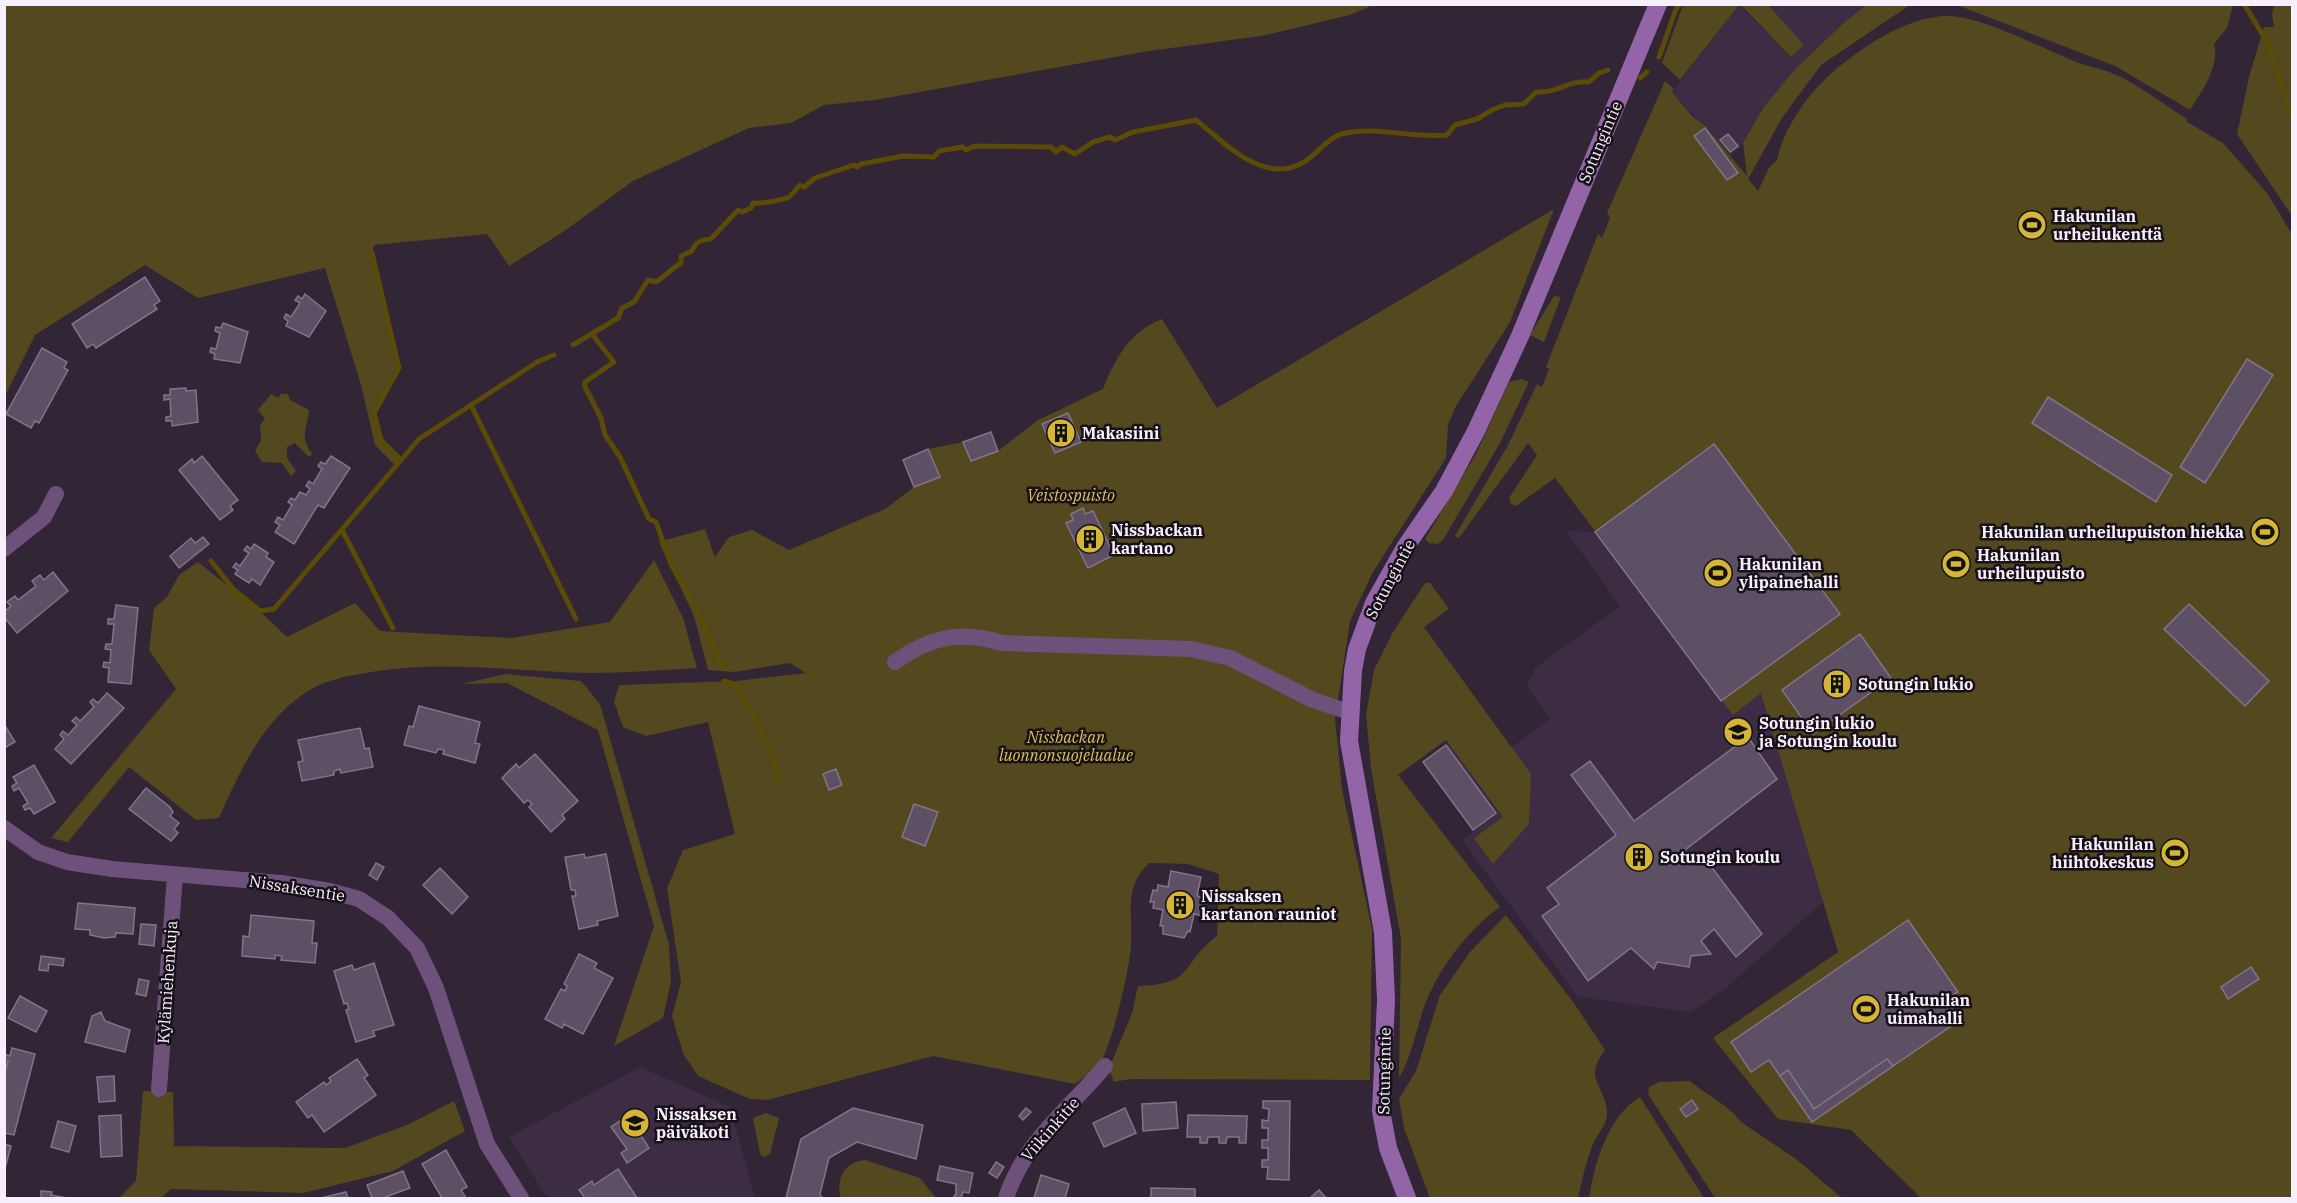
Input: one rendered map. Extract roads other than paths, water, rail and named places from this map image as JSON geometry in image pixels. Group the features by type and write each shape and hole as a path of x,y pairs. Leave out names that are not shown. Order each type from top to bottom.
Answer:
{"street":[{"name":"Sotungintie","path":"1407,1198 1388,1148 1381,1111 1386,1000 1383,932 1353,773 1349,712 1357,649 1374,603 1406,546 1444,491 1476,431 1520,336 1658,4"},
{"path":"4,549 44,517 56,494"},
{"path":"895,662 917,646 940,639 979,636 1002,643 1191,649 1230,658 1313,700 1349,712"},
{"name":"Nissaksentie","path":"4,828 38,852 67,862 175,874 281,882 358,899 388,918 417,948 436,988 487,1144 521,1198"},
{"name":"Kylämiehenkuja","path":"159,1089 175,874"},
{"name":"Viikinkitie","path":"1006,1198 1019,1164 1035,1141 1105,1066"}],"waterway":[{"path":"1659,57 1676,9 1680,4"},
{"path":"2244,4 2267,42 2292,117"},
{"path":"573,345 618,318 622,308 634,302 648,280 656,282 681,263 681,256 692,251 699,242 711,239 738,210 742,212 751,208 753,203 786,198 800,185 804,187 815,178 854,165 857,167 861,164 903,156 934,157 939,151 963,147 966,150 975,146 1051,147 1056,152 1062,147 1075,154 1093,142 1110,137 1115,140 1133,132 1196,120 1246,159 1274,169 1289,168 1304,162 1341,134 1381,131 1447,135 1455,125 1477,119 1494,109 1505,105 1524,104 1536,92 1589,82 1599,73 1608,70"},
{"path":"1640,78 1647,72"},
{"path":"372,253 399,368 374,413 381,440 401,460"},
{"path":"592,334 614,362 585,382 585,387 601,418 605,435 620,457 649,519 656,522 670,562 708,633 721,665"},
{"path":"211,561 234,590 260,611 274,609 419,439 537,362 554,355"},
{"path":"471,405 576,619"},
{"path":"342,530 393,628"},
{"path":"724,681 735,684 761,730 779,779"}],"place":[{"name":"Hakunilan urheilukenttä","path":"2032,225"},
{"name":"Makasiini","path":"1061,433"},
{"name":"Hakunilan urheilupuiston hiekka","path":"2265,532"},
{"name":"Nissbackan kartano","path":"1090,539"},
{"name":"Hakunilan urheilupuisto","path":"1956,564"},
{"name":"Hakunilan ylipainehalli","path":"1718,573"},
{"name":"Sotungin lukio","path":"1837,684"},
{"name":"Sotungin lukio ja Sotungin koulu","path":"1738,732"},
{"name":"Hakunilan hiihtokeskus","path":"2175,853"},
{"name":"Sotungin koulu","path":"1639,857"},
{"name":"Nissaksen kartanon rauniot","path":"1180,905"},
{"name":"Hakunilan uimahalli","path":"1866,1009"},
{"name":"Nissaksen päiväkoti","path":"635,1123"}],"park label":[{"name":"Veistospuisto","path":"1071,495"},
{"name":"Nissbackan luonnonsuojelualue","path":"1066,746"}]}
